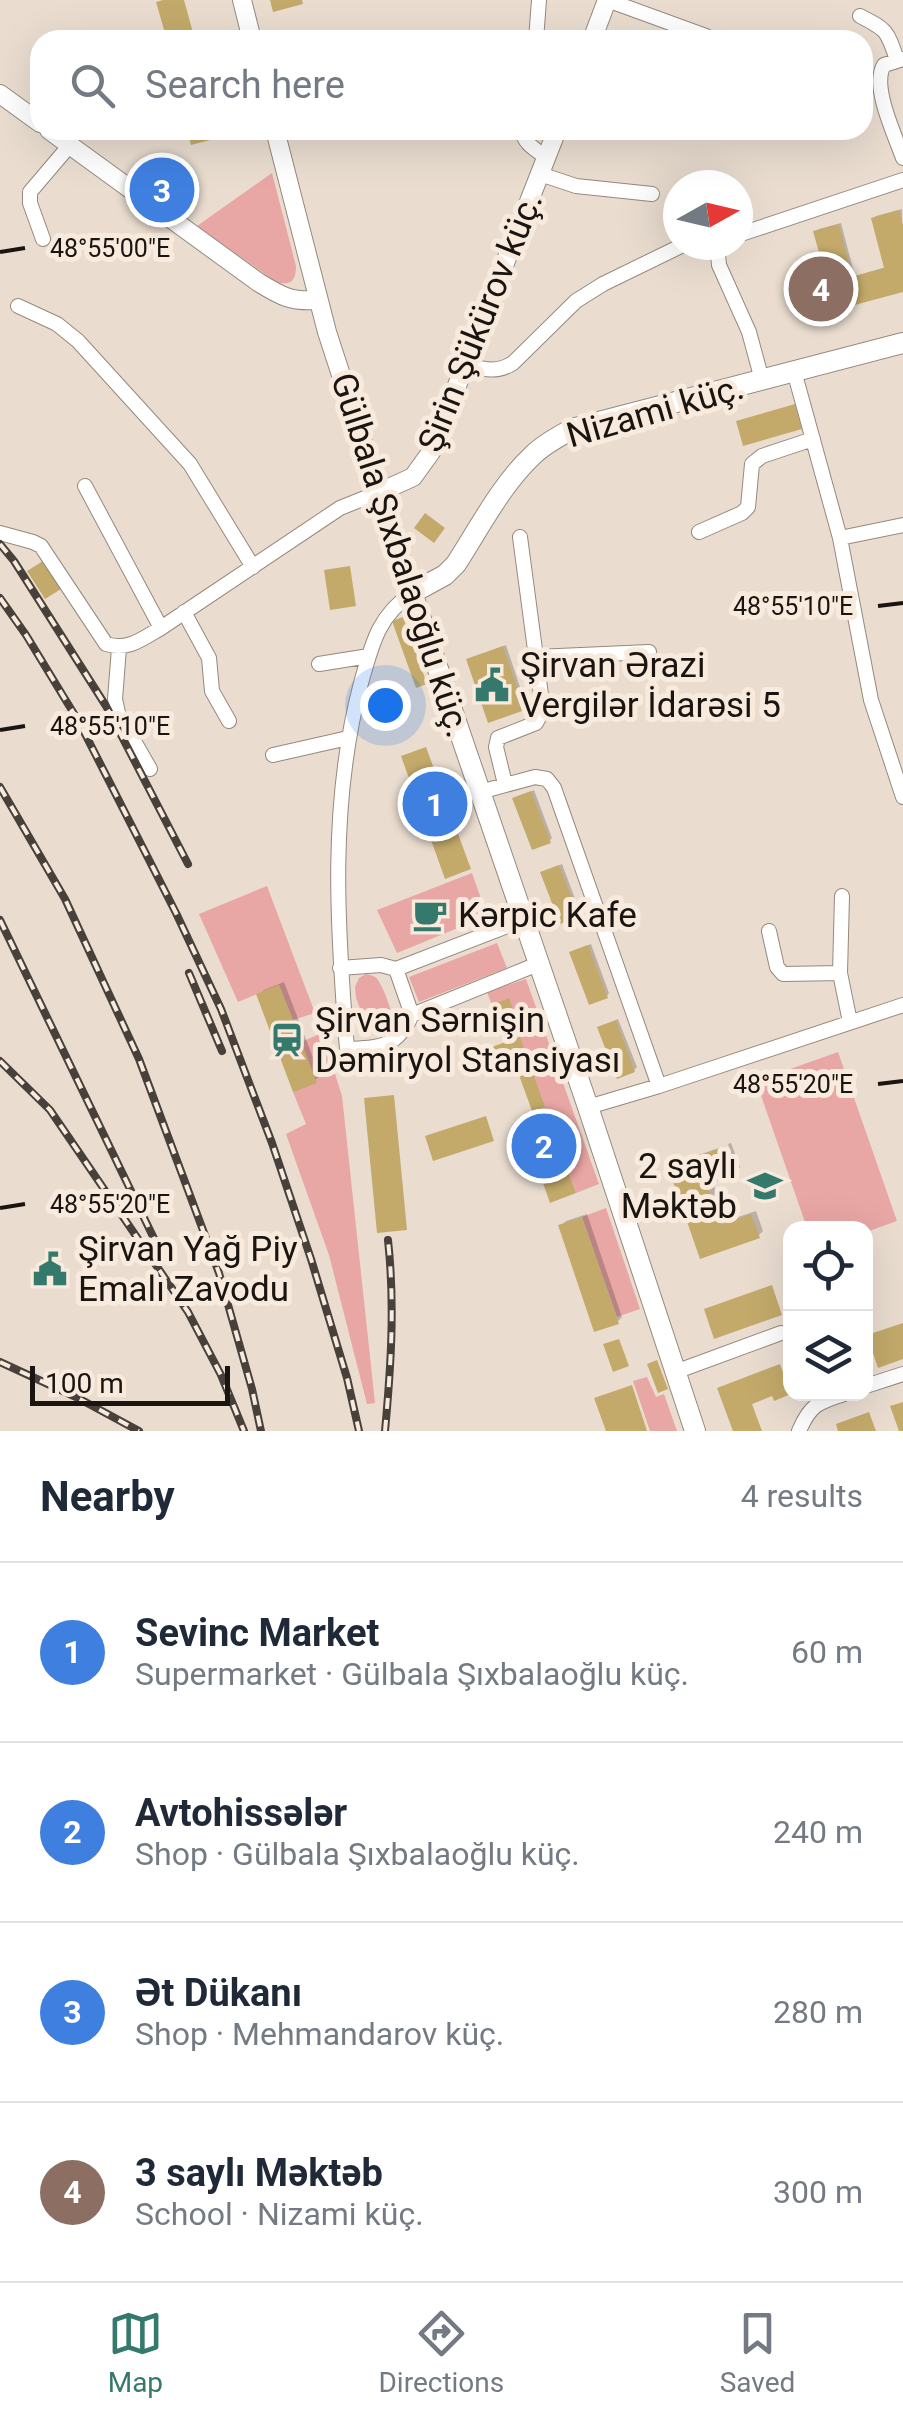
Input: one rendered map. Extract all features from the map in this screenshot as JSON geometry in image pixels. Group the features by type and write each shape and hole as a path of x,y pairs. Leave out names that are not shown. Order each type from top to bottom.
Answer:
{"main road":[{"name":"Nizami küç.","path":"412,593 445,575 456,564 512,479 533,454 552,440 595,422 903,343"},
{"name":"Gülbala Şıxbalaoğlu küç.","path":"412,593 695,1431"}],"street":[{"path":"242,0 250,30"},
{"path":"537,30 539,0"},
{"path":"596,30 607,0 690,30"},
{"path":"860,16 882,28 900,59 884,65 878,74 903,158"},
{"path":"0,94 30,116"},
{"path":"63,140 258,282 286,298 318,300"},
{"name":"Gülbala Şıxbalaoğlu küç.","path":"278,140 318,300 412,593"},
{"path":"525,140 543,166 576,186 652,194"},
{"name":"Şirin Şükürov küç.","path":"380,492 413,477 430,452 553,140"},
{"path":"43,239 30,192 70,145"},
{"path":"753,231 903,180"},
{"path":"464,364 503,370 576,301 663,254"},
{"path":"719,260 749,332 762,380"},
{"path":"18,306 57,324 78,340 190,464 253,566"},
{"path":"794,371 840,538 871,700 903,797"},
{"path":"698,532 748,507 752,464 762,456 813,439"},
{"path":"85,486 160,628"},
{"path":"0,532 41,546 106,644 119,648 134,645 340,508 380,492"},
{"path":"840,538 903,525"},
{"path":"505,784 496,747 498,738 536,724 543,710 520,537"},
{"path":"412,593 396,604 377,631 348,738 337,856 340,968 348,1050 390,1043 402,1034 412,1014 538,964"},
{"path":"184,612 209,658 212,691 229,722"},
{"path":"119,648 115,699 118,713 150,769"},
{"path":"536,658 649,652"},
{"path":"319,664 369,656"},
{"path":"273,755 348,738"},
{"path":"480,792 535,777 547,779 554,788 659,1086"},
{"path":"842,896 840,973 850,1022"},
{"path":"340,968 381,964 396,969 523,920"},
{"path":"768,931 777,967 783,974 840,973"},
{"path":"396,969 412,1014"},
{"path":"588,1108 903,1005"},
{"path":"675,1372 781,1334"},
{"path":"873,1384 903,1374"},
{"path":"799,1431 811,1408 828,1401"}],"shaded area":[{"path":"272,173 296,266 294,279 289,283 276,282 197,226"},
{"path":"472,873 487,916 397,953 377,910"},
{"path":"267,886 315,1013 293,1020 279,985 238,1002 199,914"},
{"path":"497,943 507,968 419,1002 409,977"},
{"path":"366,974 378,980 392,1016 391,1031 380,1037 368,1029 356,998 355,987"},
{"path":"526,979 599,1184 576,1193 520,1038 506,1042 487,992"},
{"path":"322,1033 342,1096 375,1403 367,1404 329,1255 286,1134 306,1124 293,1092 301,1042"},
{"path":"838,1052 897,1221 873,1230 873,1221 805,1221 756,1081"},
{"path":"606,1208 640,1309 617,1317 582,1217"},
{"path":"647,1377 656,1397 664,1394 677,1431 650,1431 633,1381"}],"building":[{"path":"184,0 192,30 164,30 156,2"},
{"path":"270,0 302,0 303,4 273,12"},
{"path":"899,210 903,225 903,292 821,314 813,285 827,281 813,231 839,224 852,277 884,268 871,218"},
{"path":"795,404 802,429 743,446 736,421"},
{"path":"425,513 445,528 434,543 414,528"},
{"path":"43,561 61,589 45,599 27,571"},
{"path":"350,566 356,606 330,610 324,570"},
{"path":"403,617 427,684 416,688 392,621"},
{"path":"503,646 525,710 488,723 466,659"},
{"path":"426,747 471,869 445,879 401,756"},
{"path":"531,791 551,843 532,850 512,798"},
{"path":"559,865 579,917 560,924 540,872"},
{"path":"588,945 608,998 589,1005 569,952"},
{"path":"279,985 317,1083 293,1092 256,994"},
{"path":"509,998 514,1012 497,1018 492,1005"},
{"path":"616,1020 635,1072 617,1079 597,1027"},
{"path":"520,1037 576,1193 550,1203 522,1123 535,1119 516,1067 495,1074 486,1049"},
{"path":"394,1095 407,1230 377,1233 364,1098"},
{"path":"486,1116 494,1141 433,1161 425,1136"},
{"path":"726,1146 736,1174 707,1185 721,1225 751,1214 760,1238 700,1259 668,1167"},
{"path":"582,1217 619,1324 594,1332 558,1225"},
{"path":"772,1285 782,1315 714,1339 704,1309"},
{"path":"903,1323 903,1359 878,1368 873,1333"},
{"path":"619,1339 629,1366 613,1372 603,1344"},
{"path":"657,1360 668,1389 658,1393 647,1364"},
{"path":"780,1364 783,1372 783,1397 774,1401 772,1396 752,1404 762,1431 733,1431 717,1388"},
{"path":"632,1385 647,1431 606,1431 594,1398"},
{"path":"903,1402 903,1431 899,1431 890,1406"},
{"path":"869,1412 876,1431 838,1431 836,1424"}],"railway":[{"path":"0,544 106,706 188,864"},
{"path":"0,598 79,722 221,1009 311,1259 359,1431"},
{"path":"0,787 65,899 139,1059 219,1273 261,1431"},
{"path":"0,920 161,1253"},
{"path":"189,973 222,1051"},
{"path":"0,1061 50,1110 188,1312 221,1375 244,1431"},
{"path":"385,1431 391,1336 388,1240"},
{"path":"0,1362 139,1431"}],"place":[{"name":"Ət Dükanı","path":"162,190"},
{"name":"3 saylı Məktəb","path":"821,289"},
{"name":"Şirvan Ərazi Vergilər İdarəsi 5","path":"492,685"},
{"name":"Sevinc Market","path":"435,804"},
{"name":"Kərpic Kafe","path":"430,915"},
{"name":"Şirvan Sərnişin Dəmiryol Stansiyası","path":"287,1040"},
{"name":"Avtohissələr","path":"544,1146"},
{"name":"2 saylı Məktəb","path":"765,1186"},
{"name":"Şirvan Yağ Piy Emalı Zavodu","path":"50,1269"}]}
